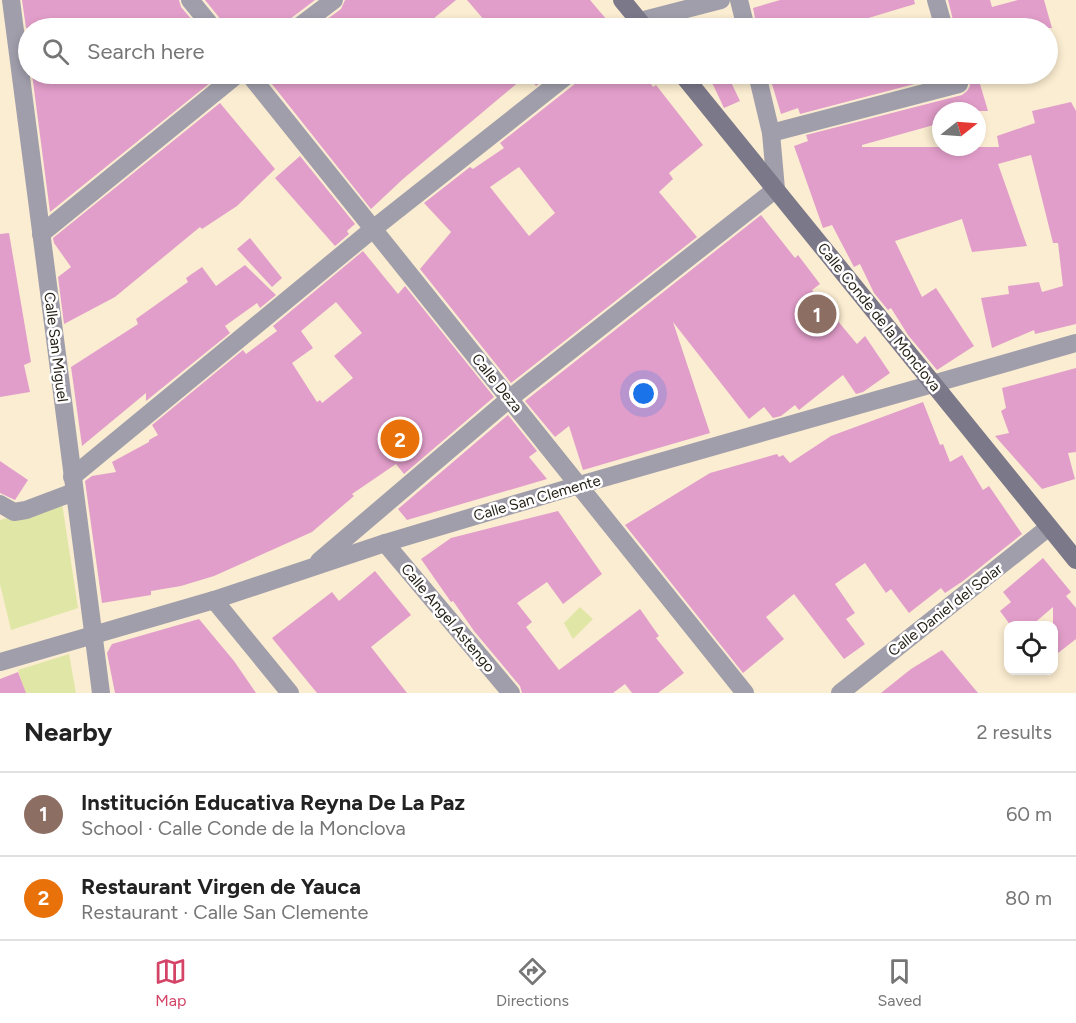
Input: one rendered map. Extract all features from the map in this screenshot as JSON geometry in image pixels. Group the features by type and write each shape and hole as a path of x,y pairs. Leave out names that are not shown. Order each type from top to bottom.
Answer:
{"street":[{"name":"Calle San Miguel","path":"11,0 18,55"},
{"path":"190,0 205,18"},
{"path":"310,18 334,0"},
{"path":"622,0 633,18"},
{"path":"664,18 721,0"},
{"path":"739,0 744,18"},
{"path":"936,0 941,18"},
{"name":"Calle San Miguel","path":"22,84 101,693"},
{"path":"41,234 226,84"},
{"name":"Calle Deza","path":"257,84 745,693"},
{"path":"0,504 14,512 20,511 73,484 373,229 556,84"},
{"name":"Calle Conde de la Monclova","path":"690,84 1076,560"},
{"path":"311,567 509,399 776,189 771,133 759,84"},
{"path":"771,133 959,84"},
{"name":"Calle San Clemente","path":"0,662 214,600 385,543 579,485 1076,343"},
{"name":"Calle Daniel del Solar","path":"840,693 1049,527"},
{"name":"Calle Angel Astengo","path":"385,543 511,693"},
{"path":"214,600 290,693"}],"green space":[{"path":"62,503 78,608 11,630 0,584 0,520"},
{"path":"580,607 593,619 573,639 564,623"},
{"path":"69,654 76,693 25,693 18,670"}],"building":[{"path":"22,0 179,0 181,7 190,18 25,18"},
{"path":"205,0 315,0 291,18 220,18"},
{"path":"345,0 456,0 434,18 329,18 341,9"},
{"path":"467,0 590,0 605,18 482,18"},
{"path":"780,0 914,0 915,4 868,18 755,18 753,8"},
{"path":"948,0 990,0 992,7 1018,0 1044,0 1049,18 952,18"},
{"path":"33,84 209,84 50,212"},
{"path":"272,84 516,84 403,179 371,209"},
{"path":"575,84 651,84 653,87 656,85 703,145 669,173 673,179 659,192 697,237 511,383 420,269 451,232 424,203 470,167 473,169 504,148 500,143","holes":["519,167 555,213 529,236 490,187"]},
{"path":"713,84 732,84 740,101 724,108"},
{"path":"772,84 914,84 800,114 798,108 781,114"},
{"path":"970,84 980,84 985,102 935,102 962,95 967,91"},
{"path":"1071,102 1076,111 1076,324 1035,334 1034,330 992,348 981,298 1009,294 1008,286 1039,282 1042,292 1063,286 1058,243 1053,243 1031,155 998,164 1027,246 972,252 962,219 895,241 922,297 936,288 974,346 937,370 908,335 891,308 888,310 874,293 860,264 854,267 832,225 823,228 794,146 808,141 806,135 932,103 932,126 862,145 862,147 932,147 932,156 986,156 986,147 999,147 997,136 1035,123 1032,111"},
{"path":"220,103 275,169 237,206 202,229 200,227 115,297 64,324 58,277 71,267 53,238"},
{"path":"300,156 355,224 347,231 349,234 335,246 275,178"},
{"path":"761,215 795,258 798,255 820,284 812,290 857,344 865,336 890,373 863,392 856,394 843,375 799,410 795,405 781,416 773,418 764,407 749,419 673,322 710,433 583,470 569,426 555,437 525,401"},
{"path":"9,233 31,362 24,365 30,392 0,397 0,234"},
{"path":"250,238 282,278 272,287 237,249"},
{"path":"363,251 398,294 405,286 494,397 404,474 396,464 352,494 354,496 312,532 214,576 181,586 151,591 151,595 102,603 85,481 92,476 116,472 112,462 158,435 152,425 243,350 246,354 277,331 273,326","holes":["336,302 362,333 334,356 353,378 322,403 320,400 317,402 292,363 313,348 301,331"]},
{"path":"245,265 276,295 260,308 257,303 225,326 230,333 146,401 146,393 82,446 71,367 138,324 136,319 188,282 186,278 202,267 216,286"},
{"path":"1076,368 1076,452 1068,453 1075,479 1042,489 995,436 1009,433 1001,411 1006,408 1002,388"},
{"path":"923,402 940,445 943,444 950,462 962,455 983,490 989,486 1022,534 963,581 945,593 941,588 909,613 891,589 886,593 865,563 835,584 855,613 846,619 865,644 844,659 794,594 766,617 784,639 743,673 625,525 710,473 777,454 779,457 783,455 790,463 831,436"},
{"path":"508,415 537,451 529,457 547,479 407,520 398,509"},
{"path":"0,461 28,480 15,500 0,493"},
{"path":"558,511 602,574 563,604 547,582 517,603 532,622 526,627 559,670 640,609 659,636 656,638 684,673 658,693 632,693 625,684 613,693 522,693 520,686 474,631 453,601 451,602 421,559 451,538"},
{"path":"1043,558 1071,592 1066,596 1076,608 1076,639 1058,653 1058,621 1053,621 1053,607 1037,621 1007,621 1000,611 1011,602 1003,592"},
{"path":"375,571 411,615 371,647 407,693 317,693 272,638 332,592 339,601"},
{"path":"199,619 234,661 256,693 115,693 107,653 112,644"},
{"path":"942,650 978,693 881,693 911,669"},
{"path":"18,672 26,693 0,693 0,679"}],"place":[{"name":"Institución Educativa Reyna De La Paz","path":"817,314"},
{"name":"Restaurant Virgen de Yauca","path":"400,439"}]}
